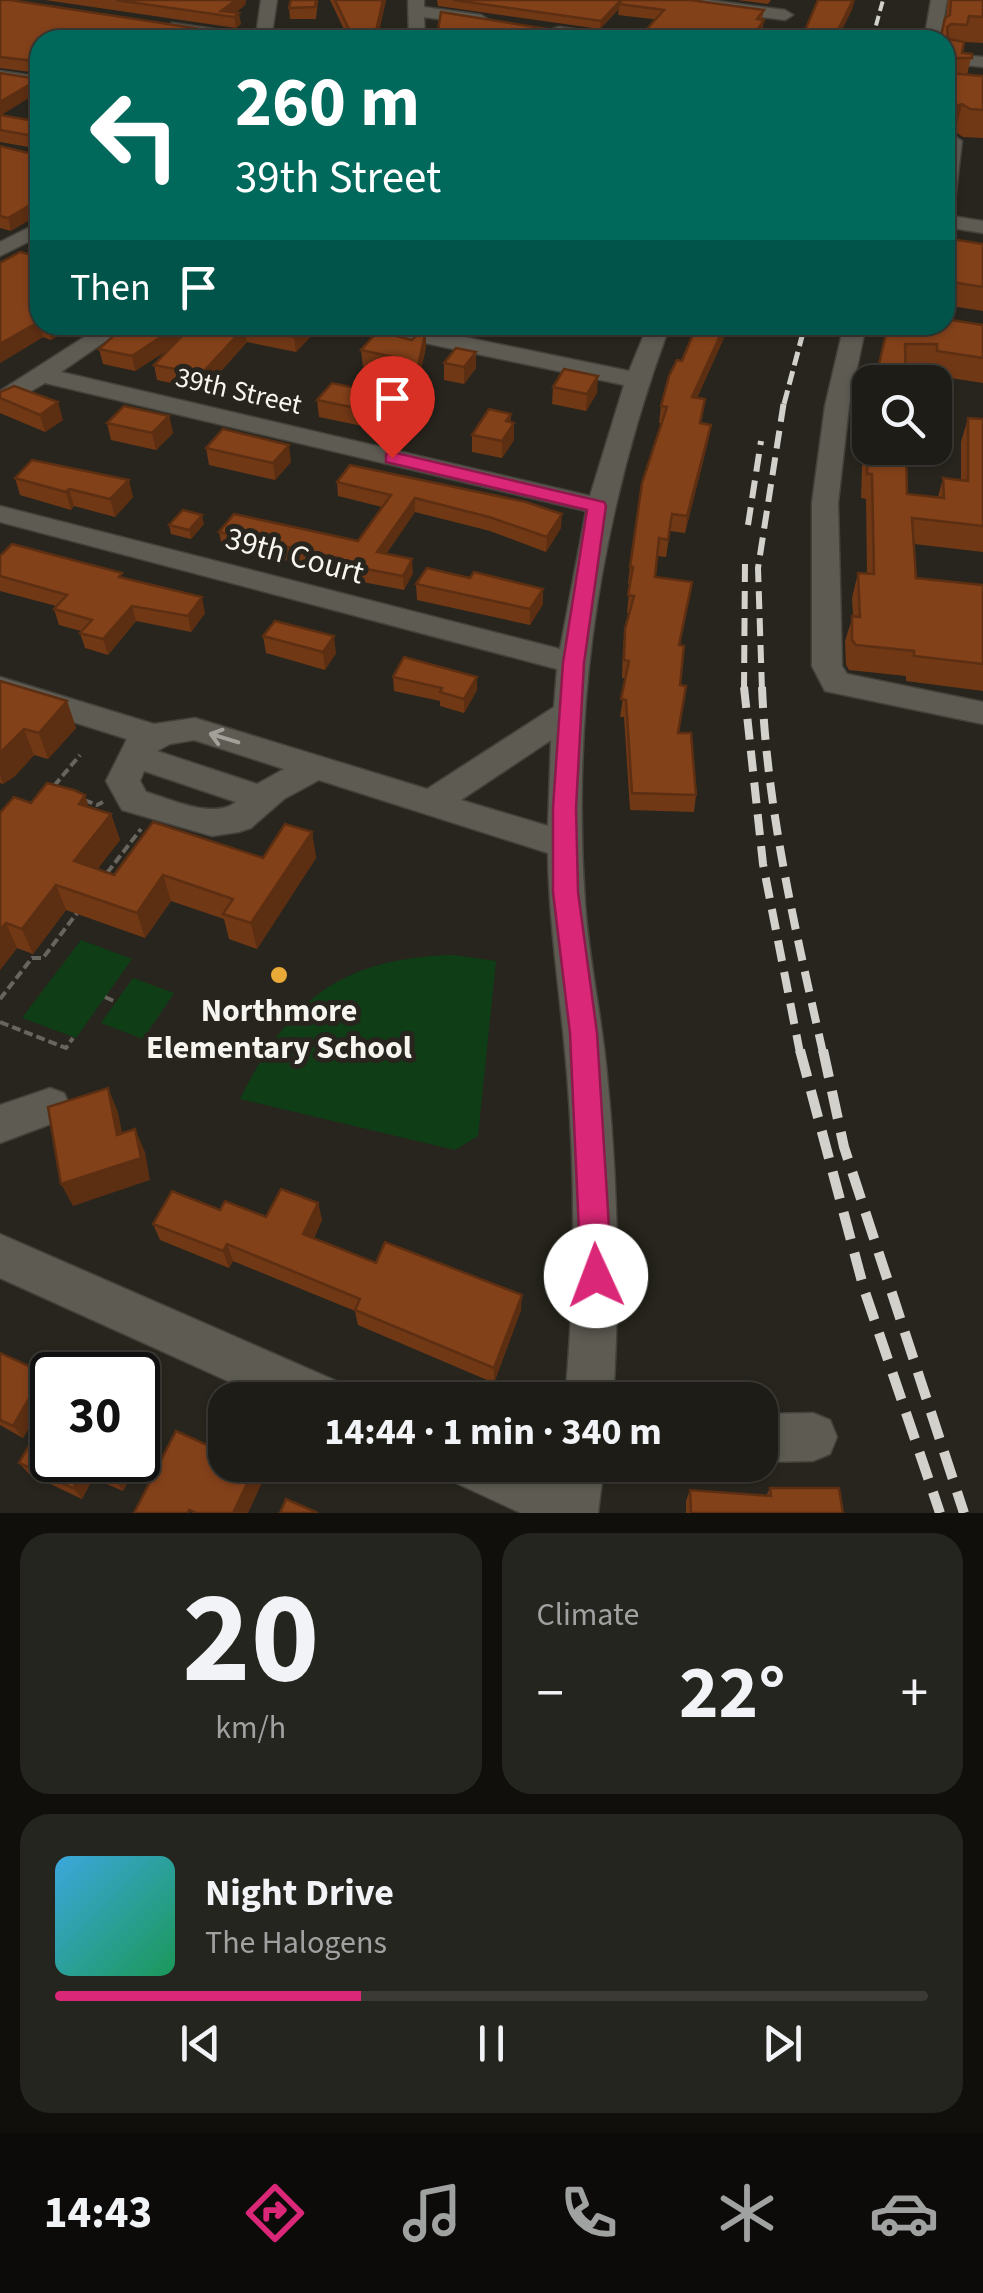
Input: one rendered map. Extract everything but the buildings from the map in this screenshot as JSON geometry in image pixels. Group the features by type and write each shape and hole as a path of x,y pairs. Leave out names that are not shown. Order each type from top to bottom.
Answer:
{"street":[{"path":"264,30 269,0"},
{"path":"674,0 786,14"},
{"path":"934,30 939,0"},
{"path":"416,6 502,23"},
{"path":"153,25 187,30"},
{"path":"541,29 548,30"},
{"path":"955,43 983,46"},
{"path":"955,60 983,65 983,80"},
{"path":"0,64 30,69"},
{"path":"0,76 30,80"},
{"path":"955,220 982,214"},
{"path":"2,247 30,233"},
{"path":"955,234 983,238"},
{"path":"0,402 103,335"},
{"path":"421,335 636,380"},
{"path":"591,1382 598,1310 595,1241 584,1033 566,892 570,712 597,506 636,380 655,335"},
{"path":"853,335 837,406 826,502 827,666 836,683 983,713"},
{"name":"39th Street","path":"42,375 597,506"},
{"name":"39th Court","path":"0,514 574,663"},
{"path":"0,688 262,798 317,766"},
{"path":"432,802 570,712"},
{"path":"146,747 195,729 565,845"},
{"path":"0,1124 50,1106"},
{"path":"0,1256 284,1382"},
{"path":"778,1438 813,1437"},
{"path":"529,1482 576,1496"}],"path":[{"path":"66,794 51,790 80,755"},
{"path":"82,800 97,804 108,799"},
{"path":"101,881 148,820"},
{"path":"0,999 32,958 43,958 78,912"},
{"path":"105,997 116,1002"},
{"path":"0,1022 66,1048 74,1038"}],"green space":[{"path":"81,940 132,959 76,1038 22,1018"},
{"path":"454,955 496,961 478,1136 455,1150 240,1099 278,1035 323,991 379,965"},
{"path":"133,978 174,993 143,1039 101,1023"}],"railway":[{"path":"875,30 883,0"},
{"path":"784,404 802,335"},
{"path":"762,690 758,568 784,401"},
{"path":"748,525 761,441"},
{"path":"744,687 745,560"},
{"path":"744,687 763,864 800,1053"},
{"path":"762,687 776,826 823,1053"},
{"path":"800,1050 864,1289 940,1513"},
{"path":"823,1050 844,1147 964,1513"}],"place":[{"name":"Northmore Elementary School","path":"279,975"}],"route":[{"path":"392,458 597,506 574,663 564,808 566,892 584,1033 596,1276"}]}
